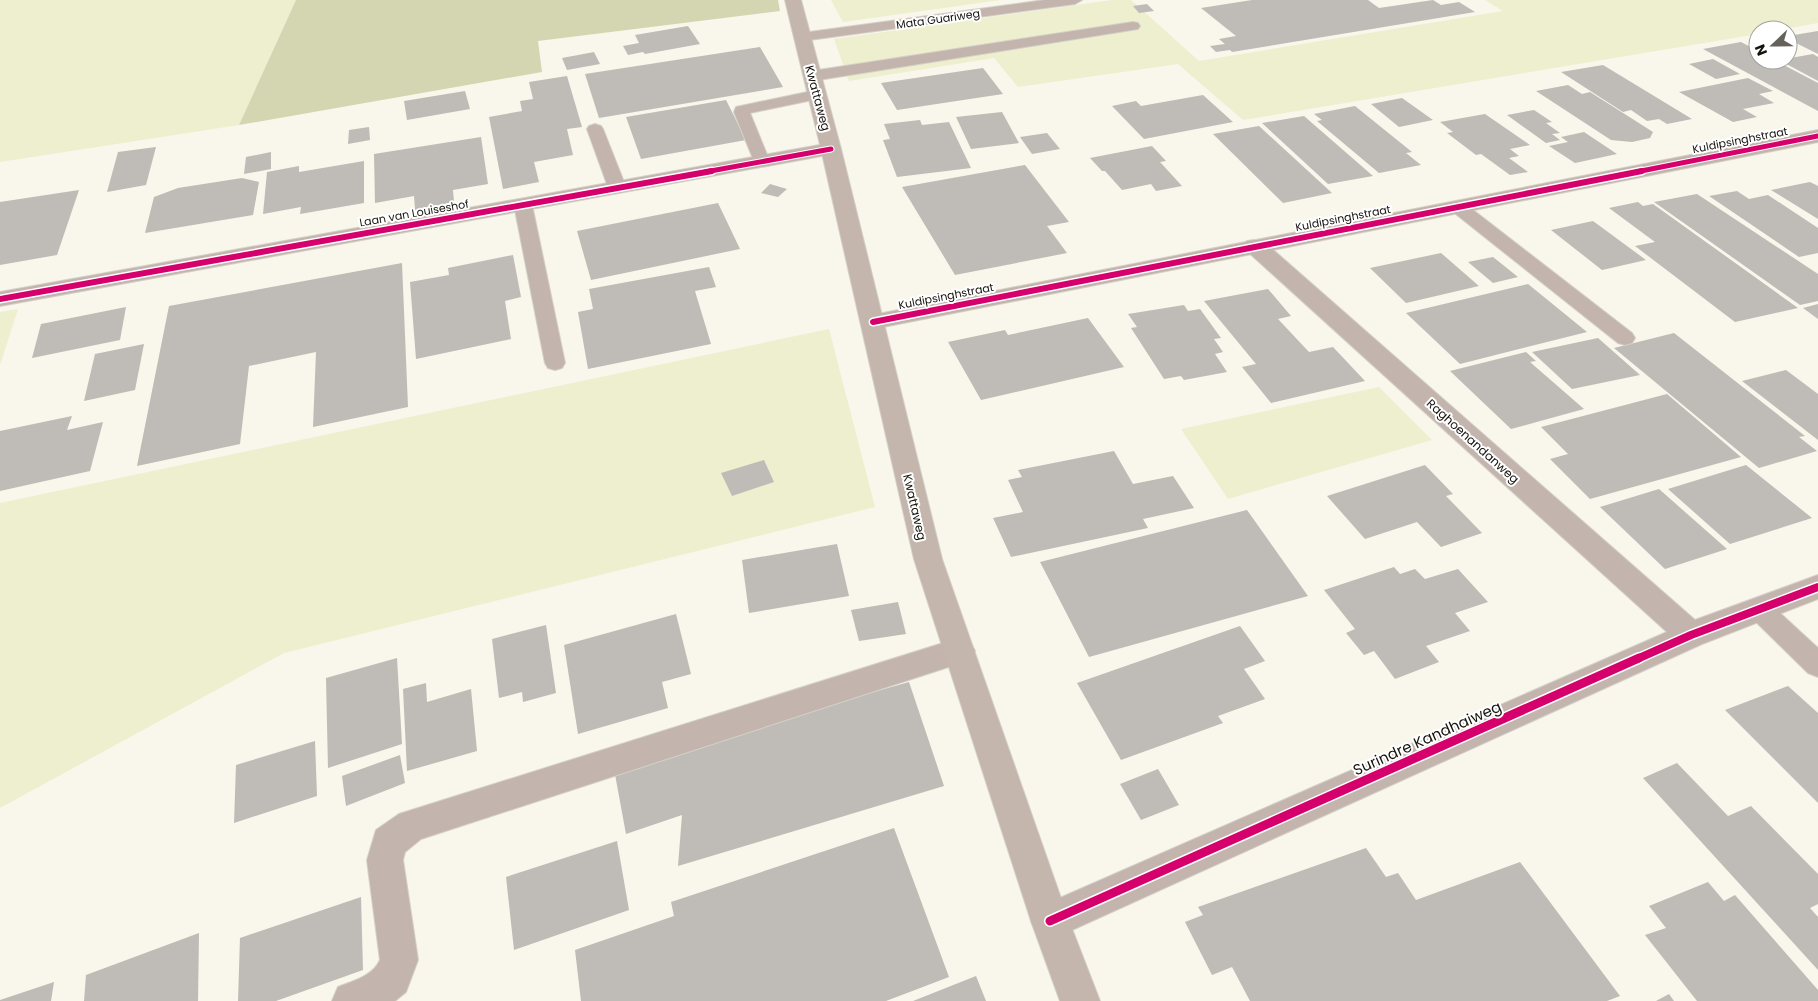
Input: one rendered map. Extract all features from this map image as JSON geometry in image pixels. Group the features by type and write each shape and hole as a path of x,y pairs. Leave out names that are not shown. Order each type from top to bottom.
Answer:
{"main road":[{"name":"Kwattaweg","path":"793,0 873,322 928,559 1050,921 1080,1001"}],"street":[{"name":"Kuldipsinghstraat","path":"873,322 1818,136"},
{"name":"Laan van Louiseshof","path":"0,299 831,149"},
{"name":"Raghoenandanweg","path":"1256,246 1691,636"},
{"name":"Surindre Kandhaiweg","path":"1050,921 1691,636 1818,587"},
{"path":"352,1001 374,994 380,989 392,978 399,960 385,860 389,842 411,826 959,652"}],"lane":[{"name":"Mata Guariweg","path":"802,37 1075,0"},
{"path":"762,162 742,110 814,86 1133,26"},
{"path":"595,129 617,188"},
{"path":"523,205 555,363"},
{"path":"1458,207 1625,338"},
{"path":"1759,609 1818,665"}],"green space":[{"path":"0,0 296,0 239,125 0,162"},
{"path":"296,0 778,0 780,11 538,41 542,72 239,125"},
{"path":"831,0 1001,0 843,22"},
{"path":"1112,0 1131,0 1199,61 1503,11 1485,0 1818,0 1818,23 1798,27 1798,20 1748,20 1748,36 1243,120 1178,64 1018,87 994,58 849,81 834,39"},
{"path":"18,309 0,365 0,312"},
{"path":"829,329 875,507 284,653 0,808 0,503"},
{"path":"1379,387 1432,440 1228,499 1181,429"}],"building":[{"path":"1252,0 1368,0 1379,8 1433,0 1441,5 1459,2 1475,12 1232,52 1230,50 1216,52 1210,46 1225,44 1219,39 1236,36 1201,8"},
{"path":"1147,4 1154,11 1139,13 1133,6"},
{"path":"688,26 700,44 645,54 643,52 628,55 623,46 639,43 635,35"},
{"path":"1818,31 1818,54 1798,44 1798,34"},
{"path":"1741,42 1748,46 1748,70 1793,70 1818,83 1818,111 1703,49"},
{"path":"760,47 783,87 599,118 585,74"},
{"path":"594,52 600,64 567,70 562,58"},
{"path":"1813,54 1818,57 1818,81 1798,70 1798,57"},
{"path":"1713,59 1740,74 1716,79 1689,64"},
{"path":"1603,65 1692,119 1667,124 1659,119 1647,121 1631,110 1623,112 1561,72"},
{"path":"983,68 1003,94 897,110 881,83"},
{"path":"567,76 582,127 567,129 573,155 534,162 539,182 503,189 489,117 522,111 520,101 533,99 529,82"},
{"path":"1748,78 1773,91 1759,94 1774,103 1743,109 1757,117 1733,122 1679,92"},
{"path":"1568,85 1582,94 1590,92 1653,132 1650,138 1632,142 1611,140 1536,91"},
{"path":"465,91 470,109 407,120 404,101"},
{"path":"1203,95 1233,122 1144,139 1112,106 1136,101 1141,106"},
{"path":"1402,98 1433,120 1399,127 1371,104"},
{"path":"726,100 746,140 641,159 626,117"},
{"path":"1355,106 1412,152 1406,153 1421,165 1379,173 1317,121 1322,120 1314,114"},
{"path":"1534,110 1552,122 1546,123 1560,133 1552,134 1560,140 1546,143 1507,115"},
{"path":"1002,112 1019,143 971,149 956,117"},
{"path":"1485,114 1530,145 1510,149 1519,156 1509,158 1528,172 1510,175 1481,154 1476,155 1447,133 1453,132 1440,122"},
{"path":"1304,116 1373,176 1328,184 1262,123"},
{"path":"920,120 922,125 949,122 971,168 897,177 883,140 890,139 884,124"},
{"path":"1259,126 1332,193 1283,203 1213,134"},
{"path":"369,127 370,140 348,144 349,130"},
{"path":"1584,132 1617,154 1575,163 1549,146 1568,142 1561,137"},
{"path":"1047,133 1060,149 1032,154 1020,137"},
{"path":"481,137 488,184 453,190 454,202 415,210 414,196 375,203 374,154"},
{"path":"1152,146 1166,161 1160,162 1182,186 1156,191 1151,184 1122,190 1090,158"},
{"path":"156,147 146,185 107,192 118,152"},
{"path":"271,152 271,169 244,174 246,157"},
{"path":"364,161 364,203 300,214 301,207 263,214 267,172 299,166 299,172"},
{"path":"1025,165 1069,222 1047,226 1067,253 955,275 902,187"},
{"path":"242,178 259,182 253,215 145,233 154,197 178,188"},
{"path":"1810,182 1818,186 1818,219 1771,190"},
{"path":"770,184 787,189 778,197 761,193"},
{"path":"79,190 57,255 0,265 0,202"},
{"path":"1737,191 1749,199 1768,195 1818,228 1818,253 1799,257 1709,196"},
{"path":"1697,194 1818,274 1818,301 1800,305 1654,202"},
{"path":"1638,202 1643,206 1653,204 1798,308 1735,322 1635,246 1655,242 1609,208"},
{"path":"718,203 740,249 591,280 577,231"},
{"path":"1593,221 1646,260 1602,270 1551,230"},
{"path":"1441,253 1479,286 1406,303 1370,268"},
{"path":"513,255 521,297 505,301 511,339 416,359 410,282 449,275 448,268"},
{"path":"1493,257 1518,277 1493,283 1468,262"},
{"path":"402,263 408,407 313,427 316,352 249,366 240,444 137,466 169,306"},
{"path":"709,267 716,287 695,291 711,344 588,369 578,312 593,309 589,289"},
{"path":"1528,284 1587,332 1460,364 1406,313"},
{"path":"1268,289 1291,316 1278,319 1309,352 1333,347 1365,381 1271,403 1242,367 1256,364 1204,301"},
{"path":"1818,304 1818,319 1803,308"},
{"path":"1184,305 1188,311 1200,309 1221,338 1214,339 1223,352 1215,354 1227,372 1184,380 1181,376 1164,379 1131,328 1137,327 1128,314"},
{"path":"126,307 120,340 32,358 41,324"},
{"path":"1088,318 1124,367 981,400 948,342 1005,330 1008,335"},
{"path":"1674,333 1805,436 1799,437 1817,451 1759,468 1614,348"},
{"path":"1598,338 1640,375 1572,389 1532,352"},
{"path":"144,344 135,390 84,401 95,354"},
{"path":"1526,352 1536,361 1530,362 1584,409 1511,429 1450,371"},
{"path":"1786,370 1818,394 1818,440 1742,381"},
{"path":"1667,394 1741,457 1590,499 1550,459 1568,454 1541,427"},
{"path":"72,416 67,430 103,422 90,471 0,491 0,431"},
{"path":"1114,451 1133,484 1173,476 1194,508 1143,519 1148,528 1011,557 993,518 1023,512 1008,480 1022,477 1018,470"},
{"path":"764,460 774,482 732,496 721,473"},
{"path":"1425,465 1453,494 1446,496 1482,533 1441,547 1417,522 1365,539 1327,496"},
{"path":"1746,465 1812,518 1730,544 1668,489"},
{"path":"1659,489 1727,549 1665,569 1600,507"},
{"path":"1247,510 1308,596 1089,657 1040,562"},
{"path":"837,544 849,596 749,613 742,560"},
{"path":"1394,567 1400,574 1415,569 1425,579 1458,569 1488,602 1455,613 1470,631 1426,646 1439,662 1395,679 1374,651 1364,655 1346,633 1355,629 1324,590"},
{"path":"898,602 906,634 859,641 851,610"},
{"path":"676,614 691,674 662,682 668,708 578,734 564,645"},
{"path":"546,625 556,693 523,702 522,692 499,698 492,639"},
{"path":"1240,626 1265,661 1244,669 1265,699 1218,716 1223,723 1121,760 1077,683"},
{"path":"397,658 402,744 328,768 326,678"},
{"path":"909,682 944,786 678,866 682,815 626,834 614,769 671,749"},
{"path":"426,683 427,702 471,689 477,751 407,771 403,689"},
{"path":"1788,686 1818,713 1818,803 1725,710"},
{"path":"315,741 317,796 234,823 236,765"},
{"path":"400,755 405,783 346,806 342,776"},
{"path":"1677,763 1728,816 1751,806 1818,874 1818,904 1810,908 1818,917 1818,970 1643,778"},
{"path":"1158,769 1179,805 1141,820 1120,784"},
{"path":"894,828 949,977 886,1001 581,1001 575,950 674,916 671,902"},
{"path":"617,841 629,910 514,950 506,877"},
{"path":"1366,848 1386,877 1398,873 1416,900 1520,862 1620,996 1607,1001 1250,1001 1232,967 1212,975 1185,922 1203,915 1198,907"},
{"path":"1708,882 1724,901 1735,895 1818,990 1818,1001 1697,1001 1645,935 1666,928 1649,906"},
{"path":"361,897 363,970 276,1001 238,1001 240,938"},
{"path":"199,933 198,1001 84,1001 86,975"},
{"path":"976,976 986,1001 913,1001"},
{"path":"54,982 51,1001 0,1001 0,1000"},
{"path":"1669,994 1674,1001 1656,1001"}],"cycle path":[{"path":"873,322 1818,136"},
{"path":"0,299 831,149"},
{"path":"1050,921 1691,635 1818,587"}]}
